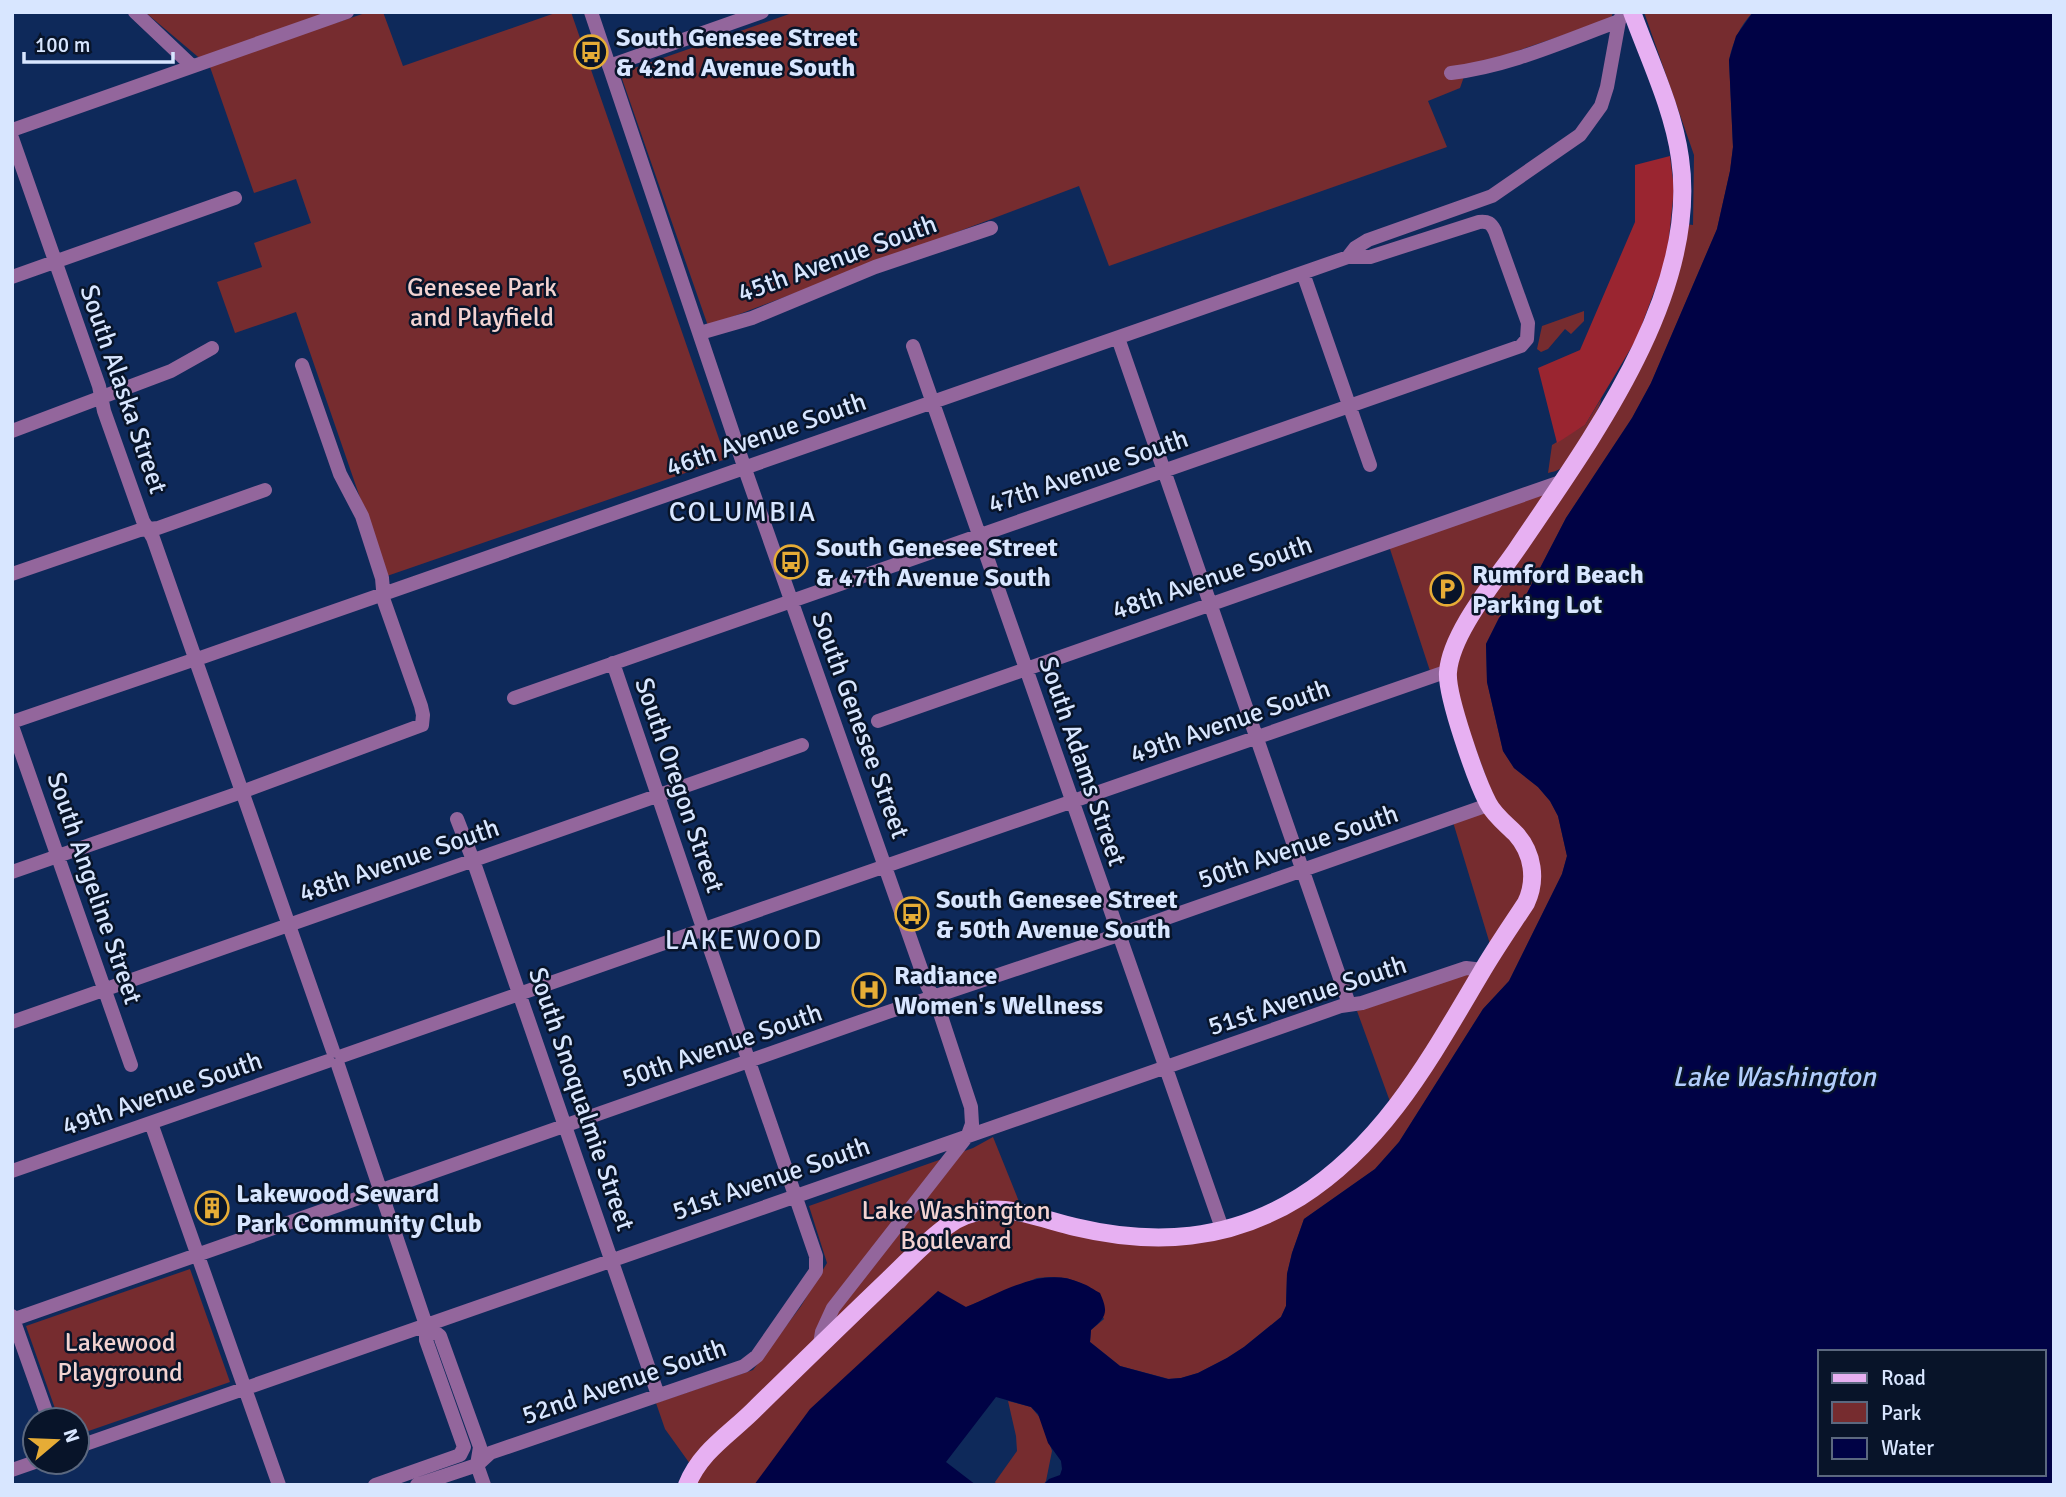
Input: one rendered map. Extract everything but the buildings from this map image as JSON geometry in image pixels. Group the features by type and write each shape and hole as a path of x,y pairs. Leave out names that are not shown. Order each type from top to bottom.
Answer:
{"main road":[{"path":"687,1485 700,1461 716,1443 754,1411 820,1344 941,1230 962,1216 1002,1209 1126,1236 1185,1238 1223,1231 1301,1196 1366,1143 1410,1090 1526,903 1533,877 1529,856 1521,840 1489,805 1453,706 1448,671 1452,652 1459,635 1590,440 1644,341 1671,273 1680,226 1683,188 1675,135 1625,15"}],"street":[{"path":"135,12 192,66"},
{"name":"South Genesee Street","path":"591,12 791,600 969,1098 972,1124 968,1135"},
{"path":"609,66 762,12"},
{"path":"13,132 339,14"},
{"path":"1451,73 1479,70 1505,63 1625,15"},
{"name":"46th Avenue South","path":"1348,257 1355,248 1368,240 1492,196 1580,135 1601,106 1625,15"},
{"name":"South Alaska Street","path":"13,132 108,423 195,659 381,1190 426,1325 426,1340 464,1447 460,1455 375,1485"},
{"path":"12,277 235,198"},
{"name":"46th Avenue South","path":"12,724 1348,257 1370,257 1479,222 1488,222 1495,231 1528,323 1527,340 1521,345"},
{"name":"45th Avenue South","path":"699,333 752,318 874,267 991,228"},
{"path":"1303,274 1370,465"},
{"path":"1118,338 1349,1004"},
{"name":"47th Avenue South","path":"514,698 1521,345"},
{"name":"South Adams Street","path":"913,346 1223,1231"},
{"path":"12,431 171,372 212,348"},
{"path":"12,872 242,792 422,725 421,706 382,595 382,578 362,516 340,474 302,365"},
{"name":"48th Avenue South","path":"878,721 1563,481"},
{"path":"12,574 265,490"},
{"name":"South Oregon Street","path":"613,663 816,1256 817,1264 812,1276"},
{"name":"49th Avenue South","path":"12,1171 1448,671"},
{"name":"South Angeline Street","path":"12,724 131,1065"},
{"name":"48th Avenue South","path":"12,1021 802,745"},
{"name":"50th Avenue South","path":"13,1318 1489,805"},
{"name":"South Snoqualmie Street","path":"457,819 658,1395"},
{"name":"51st Avenue South","path":"91,1442 1349,1004 1362,1003 1466,968 1483,970"},
{"path":"152,1123 279,1485"},
{"path":"820,1344 822,1332 833,1308 968,1135"},
{"name":"52nd Avenue South","path":"417,1485 477,1465 490,1453 752,1361 812,1276"},
{"path":"13,1318 44,1406"},
{"name":"South Alaska Street","path":"426,1325 440,1336 480,1447 477,1465 484,1485"}],"green space":[{"name":"Genesee Park and Playfield","path":"145,12 323,12 336,23 368,12 383,12 403,66 558,12 571,12 726,459 387,576 296,312 235,333 217,282 262,267 254,243 311,223 296,179 254,193 210,67"},
{"path":"795,12 1613,12 1611,19 1467,68 1460,88 1428,101 1447,147 1109,266 1079,186 708,326 620,73"},
{"name":"Lake Washington Boulevard","path":"1644,12 1753,12 1738,34 1729,60 1733,147 1717,229 1651,383 1632,418 1566,518 1525,597 1508,607 1499,618 1486,644 1487,682 1503,751 1514,768 1538,787 1550,801 1558,816 1567,856 1562,874 1509,981 1483,1009 1399,1142 1375,1169 1304,1219 1287,1274 1286,1306 1281,1317 1227,1358 1198,1373 1169,1379 1120,1366 1090,1342 1091,1330 1104,1319 1089,1288 1066,1278 1037,1278 966,1307 820,1485 694,1485 698,1475 665,1429 656,1403 753,1370 801,1306 827,1263 809,1206 973,1148 993,1137 1026,1219 1105,1238 1260,1223 1396,1118 1357,1011 1496,964 1453,822 1497,807 1453,687 1431,674 1389,546 1569,480 1597,432 1685,224 1693,225 1694,155"},
{"path":"1584,311 1584,321 1571,334 1565,329 1548,349 1541,352 1537,349 1542,326"},
{"path":"1601,399 1591,423 1567,461 1560,469 1548,473 1552,445 1585,425"},
{"name":"Lakewood Playground","path":"190,1269 230,1382 91,1430 91,1406 54,1406 26,1326"},
{"path":"1008,1401 1031,1407 1041,1419 1052,1451 1043,1485 997,1485 995,1482 1017,1451"}],"shaded area":[{"path":"1670,156 1674,189 1667,257 1637,338 1585,425 1557,443 1538,368 1580,350 1635,222 1635,165"}],"water":[{"name":"Lake Washington","path":"1753,12 2054,12 2054,1485 1043,1485 1049,1479 1060,1475 1062,1469 1061,1461 1048,1443 1038,1414 1031,1407 996,1397 946,1462 976,1485 754,1485 810,1409 938,1291 966,1307 1037,1279 1067,1278 1084,1284 1100,1293 1105,1305 1103,1318 1091,1330 1090,1342 1120,1366 1168,1379 1198,1373 1227,1358 1281,1317 1286,1306 1287,1274 1304,1219 1375,1169 1399,1142 1483,1009 1509,981 1562,874 1567,856 1558,816 1550,801 1538,787 1514,768 1503,751 1487,682 1486,644 1499,618 1508,607 1525,597 1566,518 1632,418 1651,383 1717,229 1733,147 1729,60 1736,36"}],"place":[{"name":"South Genesee Street & 42nd Avenue South","path":"591,52"},
{"name":"South Genesee Street & 47th Avenue South","path":"791,562"},
{"name":"Rumford Beach Parking Lot","path":"1447,589"},
{"name":"South Genesee Street & 50th Avenue South","path":"912,914"},
{"name":"Radiance Women's Wellness","path":"869,990"},
{"name":"Lakewood Seward Park Community Club","path":"212,1208"}],"district":[{"name":"COLUMBIA","path":"743,511"},
{"name":"LAKEWOOD","path":"744,939"}]}
